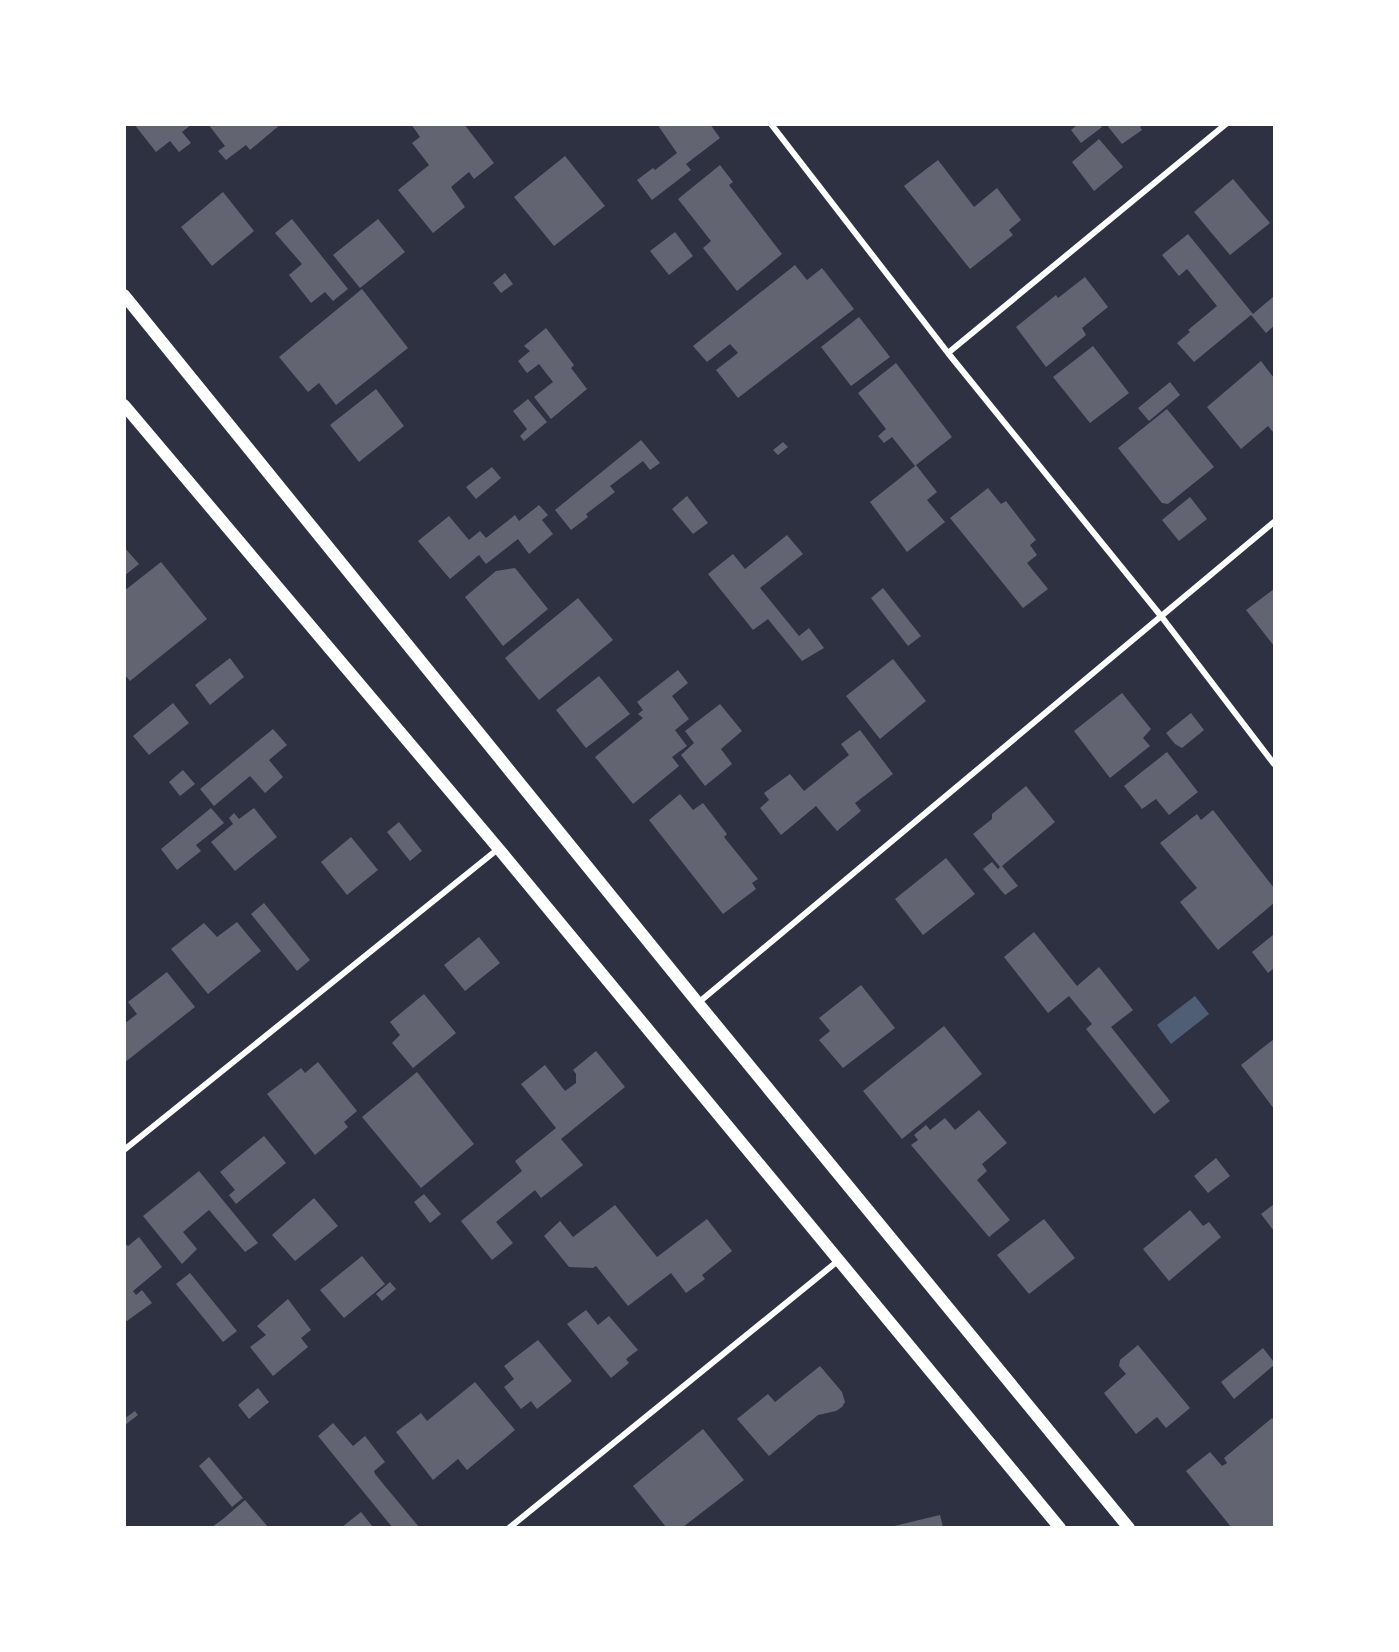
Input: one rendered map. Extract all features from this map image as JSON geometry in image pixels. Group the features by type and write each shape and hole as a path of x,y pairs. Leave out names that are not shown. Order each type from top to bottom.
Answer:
{"main road":[{"path":"124,295 698,1003 1129,1527"},
{"path":"124,405 498,848 1060,1527"}],"street":[{"path":"771,124 948,352 1161,616 1275,764"},
{"path":"948,352 1226,124"},
{"path":"698,1003 1275,522"},
{"path":"124,1150 498,848"},
{"path":"509,1527 839,1260"}],"water":[{"path":"1195,996 1209,1014 1171,1044 1157,1025"}],"building":[{"path":"134,124 192,124 182,132 191,143 179,152 170,141 156,152"},
{"path":"208,124 281,124 250,150 246,145 226,160 218,151 225,146"},
{"path":"411,124 464,124 494,163 474,179 469,172 451,187 465,207 433,233 398,190 429,165 412,143 420,137"},
{"path":"657,124 710,124 720,138 686,164 691,170 652,200 637,180 677,153"},
{"path":"1078,124 1100,124 1102,127 1081,143 1071,130"},
{"path":"1106,124 1144,124 1140,127 1142,130 1122,144"},
{"path":"1099,139 1123,167 1094,191 1072,162"},
{"path":"565,156 605,206 554,246 514,197"},
{"path":"938,160 974,207 997,188 1021,220 1009,230 1013,235 970,269 904,186"},
{"path":"720,165 733,182 729,185 782,254 737,291 703,248 711,241 678,199"},
{"path":"1233,179 1270,223 1230,255 1194,212"},
{"path":"223,192 254,231 212,266 181,227"},
{"path":"292,219 348,289 333,301 325,292 311,303 289,275 302,264 275,233"},
{"path":"378,219 405,252 360,288 333,255"},
{"path":"675,232 693,256 669,275 650,251"},
{"path":"1188,234 1253,314 1274,296 1274,326 1266,333 1251,315 1194,362 1177,343 1190,332 1188,330 1217,306 1187,269 1179,276 1162,255"},
{"path":"795,265 807,280 822,268 854,309 738,398 716,370 738,353 730,344 707,362 693,346"},
{"path":"505,273 513,284 501,293 493,283"},
{"path":"1085,277 1108,307 1082,328 1086,335 1046,367 1016,327 1056,295 1058,298"},
{"path":"362,289 408,348 336,405 319,383 308,392 279,357"},
{"path":"859,317 890,357 851,386 821,347"},
{"path":"546,328 574,365 571,368 587,389 551,419 534,397 553,382 539,364 527,373 518,361 530,351 524,346"},
{"path":"1093,346 1129,393 1090,423 1053,377"},
{"path":"1261,361 1274,378 1274,431 1268,426 1241,449 1207,407"},
{"path":"896,363 952,437 916,465 937,492 927,500 945,522 907,552 870,502 915,466 892,437 884,443 878,436 886,429 858,393"},
{"path":"1170,382 1180,395 1149,421 1138,408"},
{"path":"376,389 404,426 359,462 330,425"},
{"path":"528,399 547,422 524,441 520,436 527,429 513,411"},
{"path":"1167,409 1214,467 1168,504 1162,503 1118,448"},
{"path":"641,440 660,463 650,470 643,461 610,486 615,492 586,514 588,517 571,530 555,510"},
{"path":"783,442 788,447 778,455 773,450"},
{"path":"492,467 501,478 476,499 466,487"},
{"path":"988,488 1001,504 1006,501 1036,540 1030,545 1037,555 1027,563 1048,589 1023,608 950,518"},
{"path":"687,496 708,523 693,534 672,509"},
{"path":"1190,497 1207,519 1179,541 1162,520"},
{"path":"539,505 548,515 542,520 553,534 529,554 518,539 486,564 479,555 450,579 418,541 449,516 469,540 480,531 486,538 515,515 519,521"},
{"path":"787,535 803,554 760,588 799,636 809,628 824,648 802,661 768,619 753,630 708,574 733,554 745,569"},
{"path":"124,547 139,564 124,576"},
{"path":"161,562 207,619 130,681 124,674 124,591"},
{"path":"515,568 548,609 503,646 465,597 496,571"},
{"path":"883,588 921,636 908,646 871,598"},
{"path":"1274,589 1274,646 1246,610"},
{"path":"578,598 613,640 539,700 505,658"},
{"path":"230,658 244,677 210,705 195,685"},
{"path":"893,659 926,701 880,739 846,696"},
{"path":"678,670 688,683 672,696 689,719 675,730 687,746 672,757 679,766 633,804 595,757 643,718 638,714 643,710 637,702"},
{"path":"599,676 630,714 586,748 556,710"},
{"path":"1122,693 1151,729 1143,738 1150,746 1110,778 1074,731"},
{"path":"173,703 189,723 149,755 133,736"},
{"path":"720,704 742,731 721,749 732,764 705,786 681,755 694,743 685,731"},
{"path":"1191,713 1204,730 1182,748 1175,744 1166,733"},
{"path":"273,729 287,745 269,760 283,777 265,793 250,776 214,806 200,789"},
{"path":"860,730 893,774 855,803 861,811 837,831 816,806 781,835 760,808 769,800 764,793 790,774 804,791 849,755 841,744"},
{"path":"1167,752 1198,792 1169,815 1156,799 1142,809 1124,786"},
{"path":"183,770 195,784 180,796 169,782"},
{"path":"1026,786 1055,822 1002,866 1018,886 1005,895 983,869 992,862 998,869 1000,867 973,834 992,819 992,814"},
{"path":"680,794 693,810 703,803 727,834 724,837 758,879 752,883 756,889 723,914 649,820"},
{"path":"211,808 224,823 196,845 201,851 177,870 161,849"},
{"path":"254,808 277,837 235,871 211,842 233,824 229,818 234,813 239,819"},
{"path":"1213,810 1274,888 1274,903 1218,950 1180,902 1197,888 1160,843 1197,814 1201,820"},
{"path":"399,822 422,851 410,861 387,832"},
{"path":"351,837 378,870 347,895 321,862"},
{"path":"946,858 975,894 923,935 895,899"},
{"path":"264,903 310,960 297,971 251,914"},
{"path":"237,922 261,951 208,994 171,949 204,923 217,937"},
{"path":"1034,932 1077,986 1099,967 1133,1010 1111,1027 1170,1101 1154,1114 1086,1029 1092,1024 1069,996 1048,1013 1004,957"},
{"path":"1274,934 1274,968 1268,973 1252,952"},
{"path":"479,937 500,963 465,991 444,965"},
{"path":"167,972 195,1007 124,1063 124,1024 137,1014 128,1002"},
{"path":"861,985 895,1028 843,1068 819,1040 830,1031 819,1018"},
{"path":"424,994 456,1033 413,1068 392,1043 400,1035 390,1022"},
{"path":"944,1026 982,1074 902,1139 863,1091"},
{"path":"1274,1039 1274,1109 1241,1065"},
{"path":"596,1051 625,1087 561,1139 583,1165 541,1198 535,1190 496,1222 513,1243 492,1260 461,1221 522,1171 515,1161 556,1128 521,1084 545,1065 565,1091 576,1083 576,1074 573,1070"},
{"path":"318,1062 357,1111 344,1122 348,1127 315,1155 267,1094 301,1068 305,1073"},
{"path":"417,1072 474,1144 421,1188 362,1117"},
{"path":"979,1110 1007,1143 982,1164 987,1171 977,1180 1010,1220 989,1237 911,1145 918,1140 914,1135 926,1125 930,1130 945,1118 955,1130"},
{"path":"264,1136 286,1163 236,1204 229,1195 235,1190 220,1172"},
{"path":"1216,1158 1230,1176 1208,1193 1194,1176"},
{"path":"199,1171 258,1243 245,1252 209,1210 183,1232 197,1249 182,1264 143,1216"},
{"path":"424,1194 441,1214 430,1223 414,1202"},
{"path":"314,1198 338,1226 295,1261 272,1235"},
{"path":"1274,1204 1274,1231 1261,1214"},
{"path":"615,1205 657,1257 707,1219 732,1251 702,1275 705,1279 686,1293 671,1273 628,1306 596,1266 593,1268 569,1267 544,1236 560,1221 573,1237"},
{"path":"1190,1210 1203,1226 1209,1222 1221,1237 1169,1281 1143,1249"},
{"path":"1044,1219 1075,1258 1029,1294 997,1255"},
{"path":"139,1237 162,1267 133,1291 136,1295 142,1290 152,1303 124,1323 124,1243 128,1246"},
{"path":"362,1256 385,1284 344,1318 320,1290"},
{"path":"190,1273 237,1331 223,1342 176,1284"},
{"path":"390,1282 396,1289 382,1301 376,1294"},
{"path":"288,1299 311,1330 301,1338 308,1347 273,1376 250,1347 266,1335 257,1326"},
{"path":"586,1310 598,1325 609,1316 638,1350 626,1359 629,1363 611,1378 567,1324"},
{"path":"538,1340 572,1381 537,1409 531,1401 521,1409 504,1387 514,1379 504,1366"},
{"path":"1138,1345 1190,1408 1166,1428 1157,1417 1136,1434 1104,1393 1126,1374 1119,1366 1120,1360"},
{"path":"1263,1348 1274,1365 1234,1399 1221,1382"},
{"path":"820,1366 842,1392 845,1402 836,1411 818,1415 769,1456 737,1419 768,1394 775,1402"},
{"path":"475,1382 515,1430 467,1470 458,1459 433,1480 396,1432 421,1413 427,1421"},
{"path":"258,1388 269,1402 249,1419 238,1405"},
{"path":"135,1411 138,1415 125,1425 124,1419"},
{"path":"1272,1418 1274,1420 1274,1527 1231,1527 1186,1471 1210,1452 1222,1466 1227,1463 1224,1458"},
{"path":"333,1423 353,1446 365,1436 385,1462 374,1471 375,1474 419,1527 392,1527 318,1436"},
{"path":"703,1429 744,1480 683,1527 666,1527 633,1486"},
{"path":"209,1457 243,1498 232,1507 199,1466"},
{"path":"245,1500 268,1527 212,1527 223,1519"},
{"path":"361,1512 373,1527 342,1527"},
{"path":"940,1515 943,1527 890,1527"}]}
